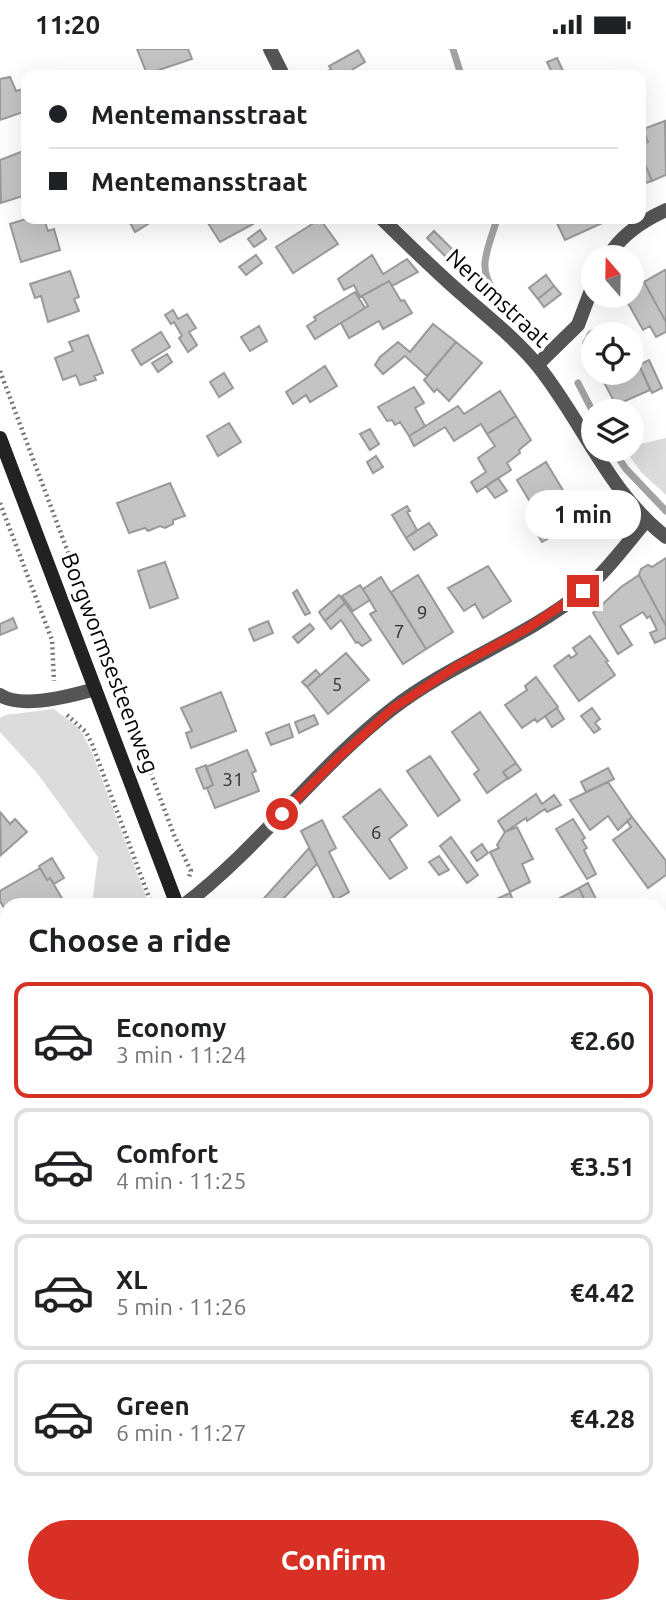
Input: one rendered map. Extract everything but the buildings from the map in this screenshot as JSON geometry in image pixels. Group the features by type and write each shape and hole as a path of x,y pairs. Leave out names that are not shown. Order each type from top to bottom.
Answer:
{"main road":[{"name":"Borgwormsesteenweg","path":"0,438 174,898"}],"street":[{"path":"270,49 280,70"},
{"path":"646,221 666,209"},
{"name":"Nerumstraat","path":"387,224 537,365 614,483 646,521 666,537"},
{"path":"616,245 642,224"},
{"path":"537,365 578,325 584,308"},
{"path":"192,898 224,872 341,755 392,709 454,668 528,628 583,591 646,521"},
{"path":"0,695 9,701 48,699 95,689"}],"path":[{"path":"0,371 170,823 191,871 187,883"}],"shaded area":[{"path":"666,438 666,495 634,462 644,462 644,443"},
{"path":"54,709 80,729 91,750 146,898 93,898 98,857 37,773 0,732 0,718 5,715"}],"waterway":[{"path":"453,49 459,70"},
{"path":"495,224 487,252 486,273 500,299 528,328"},
{"path":"578,383 586,399"},
{"path":"621,462 666,511"}],"route":[{"path":"282,814 392,709 454,668 528,628 583,591"}]}
